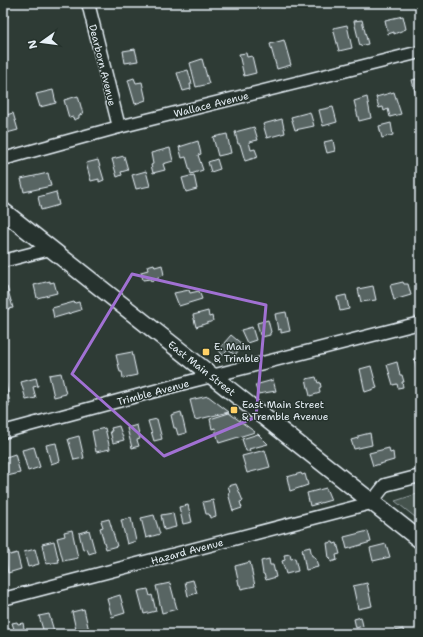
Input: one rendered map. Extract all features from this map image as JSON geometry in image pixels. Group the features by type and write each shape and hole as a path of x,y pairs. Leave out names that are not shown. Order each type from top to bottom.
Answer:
{"street":[{"name":"Dearborn Avenue","path":"88,3 119,127"},
{"name":"Wallace Avenue","path":"3,159 119,127 420,52"},
{"name":"East Main Street","path":"3,211 371,503 420,540"},
{"path":"3,261 50,249"},
{"name":"Trimble Avenue","path":"3,432 420,323"},
{"path":"371,503 385,485 420,476"},
{"name":"Hazard Avenue","path":"3,599 371,503"}],"highlighted area":[{"path":"132,274 266,305 256,417 164,456 72,374"}],"shaded area":[{"path":"420,493 420,521 395,501"}],"building":[{"path":"3,3 5,3 8,17 3,18"},
{"path":"403,16 406,29 394,34 394,32 388,34 385,20"},
{"path":"362,20 368,44 360,46 354,21"},
{"path":"347,25 352,48 339,51 333,28"},
{"path":"284,40 291,65 277,69 270,44"},
{"path":"135,49 138,61 125,63 123,51"},
{"path":"246,53 247,57 252,56 256,73 244,76 239,54"},
{"path":"202,59 209,84 196,87 190,63"},
{"path":"188,70 192,84 190,84 191,89 183,91 177,73"},
{"path":"134,78 136,83 142,82 146,100 135,104 128,80"},
{"path":"420,78 420,95 416,96 412,80"},
{"path":"53,90 56,103 40,107 36,94"},
{"path":"394,92 401,114 390,117 388,109 384,111 383,107 379,108 376,97"},
{"path":"78,96 83,114 79,115 79,118 74,120 73,117 69,118 64,100"},
{"path":"367,97 371,118 359,121 354,101"},
{"path":"333,107 337,122 323,126 319,110"},
{"path":"310,112 314,126 295,130 291,117"},
{"path":"13,113 18,130 3,134 3,116"},
{"path":"282,119 285,133 267,138 263,124"},
{"path":"391,123 393,135 382,138 379,126"},
{"path":"254,127 258,140 249,142 251,150 255,149 258,157 245,161 235,132"},
{"path":"227,134 231,153 218,156 213,137"},
{"path":"333,140 335,151 327,153 324,142"},
{"path":"198,141 201,154 198,155 203,170 191,174 186,157 182,158 179,147"},
{"path":"170,148 173,161 163,164 165,170 153,173 151,153"},
{"path":"124,156 128,170 121,172 122,175 117,177 112,159"},
{"path":"217,159 220,169 211,172 208,162"},
{"path":"98,160 104,180 99,182 99,179 91,181 86,163"},
{"path":"146,171 150,186 136,189 132,175"},
{"path":"48,173 51,186 24,192 21,179"},
{"path":"194,175 197,189 186,192 182,178"},
{"path":"56,192 59,205 41,210 38,197"},
{"path":"154,264 155,267 162,265 164,275 151,281 150,279 143,280 141,272 148,270 147,266"},
{"path":"50,281 50,283 54,282 57,293 37,298 34,285"},
{"path":"403,282 404,284 408,284 411,295 394,300 390,285"},
{"path":"373,286 376,300 361,302 358,289"},
{"path":"7,287 13,308 3,310 3,288"},
{"path":"189,290 190,293 199,291 202,299 179,306 174,293"},
{"path":"346,295 349,309 340,311 337,297"},
{"path":"79,302 81,310 54,318 52,308"},
{"path":"208,311 209,317 212,316 213,321 196,327 193,315"},
{"path":"286,312 290,331 281,333 281,329 278,330 275,314"},
{"path":"268,320 271,332 270,335 262,337 261,334 260,335 257,323"},
{"path":"252,327 256,340 247,343 241,330"},
{"path":"231,335 243,345 235,355 228,350 223,355 218,350"},
{"path":"132,352 137,375 123,378 116,355"},
{"path":"420,357 420,382 414,358"},
{"path":"397,362 400,375 402,375 404,382 402,382 403,387 398,388 397,384 393,385 387,365"},
{"path":"371,366 377,388 365,392 360,369"},
{"path":"61,373 66,394 54,397 49,375"},
{"path":"316,377 318,383 320,382 320,393 310,396 306,379"},
{"path":"36,378 38,386 33,387 36,398 26,400 21,382"},
{"path":"5,380 10,403 8,403 9,407 3,409 3,381"},
{"path":"273,380 276,391 258,394 255,385"},
{"path":"208,396 229,412 195,420 190,400"},
{"path":"181,412 186,433 178,435 176,428 174,428 171,415"},
{"path":"229,413 255,432 219,443 215,428 212,429 210,419"},
{"path":"157,419 162,439 154,441 148,421"},
{"path":"137,425 140,439 137,440 139,446 132,448 127,428"},
{"path":"119,426 124,440 113,443 110,431 112,431 111,428"},
{"path":"105,428 110,449 96,452 92,431"},
{"path":"370,433 372,445 354,449 351,440 358,438 358,436"},
{"path":"258,434 268,444 249,449 250,451 246,451 242,439"},
{"path":"79,436 84,458 74,460 68,439"},
{"path":"56,443 60,461 51,464 46,445"},
{"path":"34,447 40,467 28,471 22,450"},
{"path":"389,448 390,453 393,452 394,460 373,466 369,453"},
{"path":"265,450 270,467 247,473 242,456"},
{"path":"15,454 20,473 7,476 3,458"},
{"path":"301,473 302,475 305,474 308,485 290,491 287,477"},
{"path":"236,484 243,501 240,502 242,508 233,511 228,493 230,492 228,486"},
{"path":"326,488 331,500 310,506 307,493"},
{"path":"213,500 216,516 210,518 209,514 206,514 203,502"},
{"path":"188,505 192,522 183,524 179,507"},
{"path":"173,513 176,527 164,530 161,515"},
{"path":"154,515 160,534 146,538 141,518"},
{"path":"131,518 136,541 127,544 121,520"},
{"path":"109,519 117,546 106,549 100,528 103,527 101,521"},
{"path":"72,530 78,558 63,561 57,538 65,536 64,532"},
{"path":"89,530 95,552 89,554 87,549 83,550 79,533"},
{"path":"368,531 371,542 347,549 344,537"},
{"path":"54,541 59,562 46,564 42,544"},
{"path":"333,542 334,544 337,543 340,554 336,555 337,560 331,562 327,543"},
{"path":"386,544 390,557 373,561 370,548"},
{"path":"310,547 312,556 316,559 318,567 306,570 302,549"},
{"path":"35,549 39,564 28,567 24,552"},
{"path":"9,551 10,555 17,553 21,569 8,573 4,552"},
{"path":"290,554 291,559 295,558 298,571 286,574 282,561 285,560 284,555"},
{"path":"269,559 270,565 273,565 276,577 266,580 263,574 261,561"},
{"path":"250,562 255,586 241,589 235,566"},
{"path":"193,580 197,593 188,596 185,582"},
{"path":"170,583 177,609 162,613 156,586"},
{"path":"367,583 372,606 358,609 353,586"},
{"path":"148,589 150,596 152,595 156,611 144,614 138,591"},
{"path":"120,595 125,613 112,617 107,599"},
{"path":"84,609 89,631 77,634 72,612"},
{"path":"49,614 54,631 44,633 39,616"},
{"path":"361,617 363,626 356,628 354,619"},
{"path":"17,622 18,624 23,623 25,634 12,634 15,632 12,623"},
{"path":"403,629 404,634 391,634 390,632"}],"place":[{"name":"E. Main & Trimble","path":"206,352"},
{"name":"East Main Street & Tremble Avenue","path":"234,410"}]}
